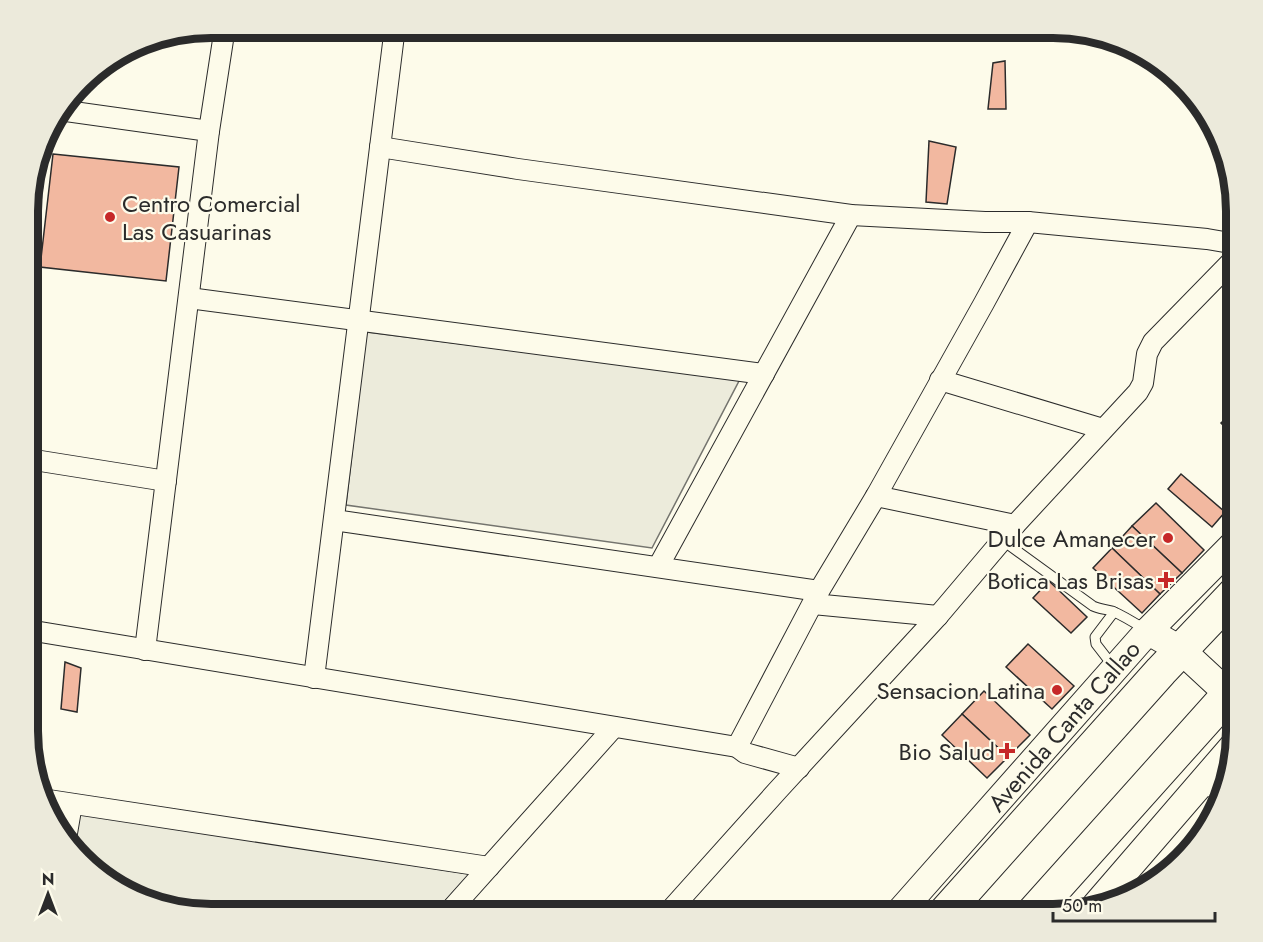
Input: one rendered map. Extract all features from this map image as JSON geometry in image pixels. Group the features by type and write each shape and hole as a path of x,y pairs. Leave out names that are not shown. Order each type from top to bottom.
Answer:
{"highway":[{"name":"Avenida Canta Callao","path":"953,904 1180,650 1225,604"},
{"path":"1041,904 1225,703"}],"main road":[{"name":"Avenida Canta Callao","path":"907,904 1148,631 1225,553"},
{"path":"1195,584 1225,592"},
{"path":"1148,631 1180,650 1225,687"},
{"path":"1102,897 1223,757"}],"street":[{"path":"145,650 209,131 223,38"},
{"path":"314,678 394,38"},
{"path":"70,112 209,131"},
{"path":"380,147 851,214 985,222 1028,222 1226,242"},
{"path":"657,567 851,214"},
{"path":"737,747 816,597 876,496 1028,222"},
{"path":"676,904 938,616 1015,525 1138,392 1143,383 1148,354 1154,342 1226,267"},
{"path":"189,298 764,374"},
{"path":"940,380 1102,429"},
{"path":"38,461 166,481"},
{"path":"876,496 1015,525"},
{"path":"334,520 657,567 816,597 938,616"},
{"path":"38,632 737,747 745,753 799,768"},
{"path":"456,904 614,726"},
{"path":"52,801 489,867"},
{"path":"68,828 72,804"}],"lane":[{"path":"1002,540 1093,606 1114,612 1148,631"},
{"path":"1114,612 1095,637 1096,644 1115,668"},
{"path":"1196,789 1214,793"}],"shaded area":[{"path":"366,332 740,379 652,548 346,505"},
{"path":"79,814 470,874 442,904 188,903 166,899 124,881 88,854 75,839"}],"building":[{"path":"1005,61 1006,109 988,109 993,63"},
{"path":"929,141 956,147 947,204 926,202"},
{"name":"Centro Comercial Las Casuarinas","path":"53,154 179,167 166,281 40,267"},
{"path":"1181,474 1225,512 1212,527 1168,489"},
{"name":"Dulce Amanecer","path":"1156,503 1204,550 1182,573 1132,526"},
{"path":"1132,526 1182,573 1160,594 1112,548"},
{"path":"1112,548 1160,594 1142,613 1093,568"},
{"path":"1049,581 1087,617 1071,633 1033,598"},
{"path":"1028,644 1074,686 1052,709 1006,667"},
{"path":"65,662 81,668 77,712 61,709"},
{"path":"984,691 1030,735 1008,757 962,714"},
{"path":"962,714 1008,757 987,778 942,735"}],"place":[{"name":"Centro Comercial Las Casuarinas","path":"110,217"},
{"name":"Dulce Amanecer","path":"1168,538"},
{"name":"Botica Las Brisas","path":"1166,580"},
{"name":"Sensacion Latina","path":"1057,690"},
{"name":"Bio Salud","path":"1007,751"}]}
